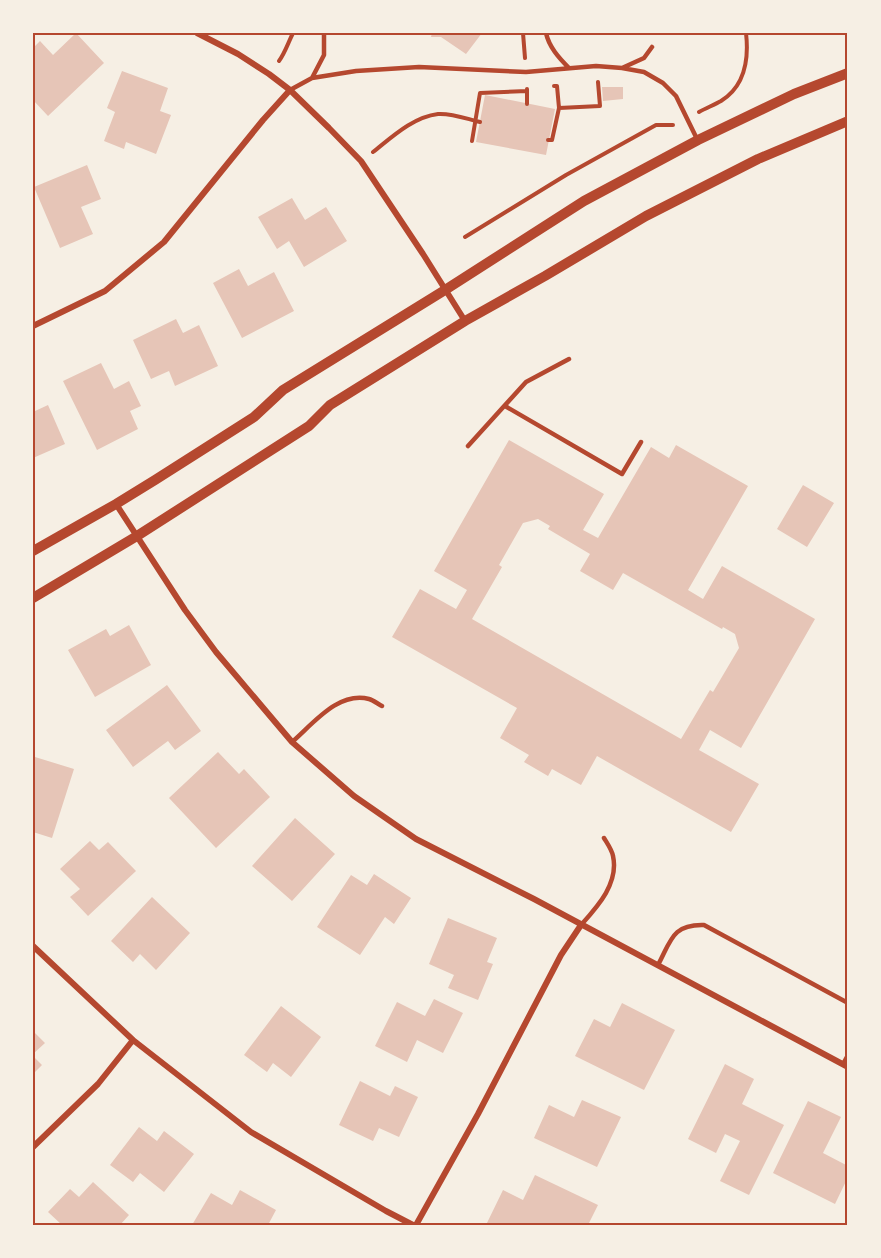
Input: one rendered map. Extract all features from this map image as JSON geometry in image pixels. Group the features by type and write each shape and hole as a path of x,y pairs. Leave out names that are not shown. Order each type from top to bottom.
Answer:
{"street":[{"path":"197,33 238,54 290,90 361,161 465,321"},
{"path":"33,551 116,504 254,417 283,390 446,290 584,201 698,140 794,94 848,73"},
{"path":"33,326 105,291 164,242 290,90"},
{"path":"33,597 137,536 309,426 330,405 465,321 646,216 758,159 848,121"},
{"path":"116,504 179,602 216,652 292,742 354,796 416,838 845,1066"},
{"path":"33,946 134,1040 251,1132 386,1211 415,1225 478,1114 561,955 581,925"},
{"path":"33,1147 98,1084 134,1040"}],"lane":[{"path":"312,78 324,55 324,33"},
{"path":"546,33 547,39 569,68"},
{"path":"622,68 644,58 652,47"},
{"path":"290,90 312,78 356,71 419,67 526,72 596,66 622,68 644,72 663,82 676,96 698,140"},
{"path":"468,446 526,382 568,359"},
{"path":"505,406 622,474 641,442"},
{"path":"292,742 335,704 351,698 369,699 382,706"},
{"path":"581,925 601,902 610,885 614,868 613,854 604,838"},
{"path":"658,965 678,930 685,926 704,925 848,1003"},
{"path":"845,1066 848,1055"}],"path":[{"path":"268,74 284,55 293,33"},
{"path":"688,117 722,100 734,90 747,63 746,33"},
{"path":"559,108 600,106 596,66"},
{"path":"547,86 557,86 559,108 552,140 548,140"},
{"path":"472,141 478,121 480,93 537,87"},
{"path":"361,161 409,125 425,118 439,114 478,121"},
{"path":"465,237 566,175 656,125 673,125"}],"building":[{"path":"76,33 104,63 48,116 33,100 33,48 40,41 53,55"},
{"path":"432,33 482,33 466,54 441,37 431,37"},
{"path":"122,71 168,88 160,111 171,115 156,154 126,142 124,149 104,141 115,112 107,108"},
{"path":"602,87 623,87 623,99 603,101"},
{"path":"485,95 555,109 546,155 476,142"},
{"path":"87,165 101,199 81,207 93,234 60,248 34,187"},
{"path":"292,198 305,220 326,207 347,241 304,267 289,241 277,249 258,217"},
{"path":"239,269 248,286 274,272 294,311 242,338 213,283"},
{"path":"176,319 183,333 199,325 218,366 175,386 169,371 151,379 133,340"},
{"path":"101,363 114,389 129,381 141,406 130,411 138,429 97,450 63,381"},
{"path":"48,405 65,444 33,458 33,412"},
{"path":"509,440 604,494 583,530 598,538 651,447 669,458 676,445 748,486 688,590 703,599 722,566 815,619 741,748 710,730 699,750 759,784 731,832 597,756 581,785 552,769 548,776 524,762 529,755 500,738 517,708 392,637 420,589 456,609 467,590 434,571","holes":["538,519 550,526 548,529 590,554 580,571 613,590 623,573 722,629 723,627 735,634 739,648 713,692 710,690 681,739 472,619 502,567 499,565 523,523"]},
{"path":"803,485 834,503 807,547 777,529"},
{"path":"129,625 151,665 95,697 68,650 106,629 110,636"},
{"path":"167,685 201,731 175,750 168,741 133,767 106,730"},
{"path":"218,752 239,774 244,769 270,797 216,848 169,798"},
{"path":"35,757 74,769 52,838 33,832 33,764"},
{"path":"295,818 335,854 292,901 252,866"},
{"path":"90,841 99,850 108,842 136,871 88,916 70,897 80,889 60,869"},
{"path":"374,874 411,898 394,924 385,917 360,955 317,927 351,875 367,885"},
{"path":"152,897 190,933 156,970 140,954 133,962 111,941"},
{"path":"448,918 497,938 487,962 493,964 478,1000 448,988 454,975 429,964"},
{"path":"434,999 463,1013 443,1053 417,1040 407,1062 375,1046 397,1002 425,1016"},
{"path":"622,1003 675,1030 644,1090 575,1056 594,1019 610,1027"},
{"path":"281,1006 321,1037 291,1077 273,1063 267,1072 244,1055"},
{"path":"33,1031 45,1043 33,1054"},
{"path":"33,1056 42,1065 33,1074"},
{"path":"725,1064 754,1079 742,1104 784,1125 749,1195 720,1181 740,1141 725,1134 716,1153 688,1139"},
{"path":"360,1081 390,1096 395,1086 418,1097 399,1137 379,1128 373,1141 339,1125"},
{"path":"582,1100 621,1117 597,1167 534,1138 549,1105 574,1117"},
{"path":"808,1101 841,1117 823,1153 848,1166 848,1177 835,1204 773,1173"},
{"path":"139,1127 157,1141 164,1131 194,1154 164,1192 140,1173 133,1182 110,1165"},
{"path":"535,1175 598,1205 588,1225 572,1223 571,1225 486,1225 503,1190 523,1200"},
{"path":"93,1182 129,1215 120,1225 62,1225 48,1212 70,1189 79,1197"},
{"path":"240,1190 276,1210 268,1225 192,1225 211,1193 232,1205"}]}
